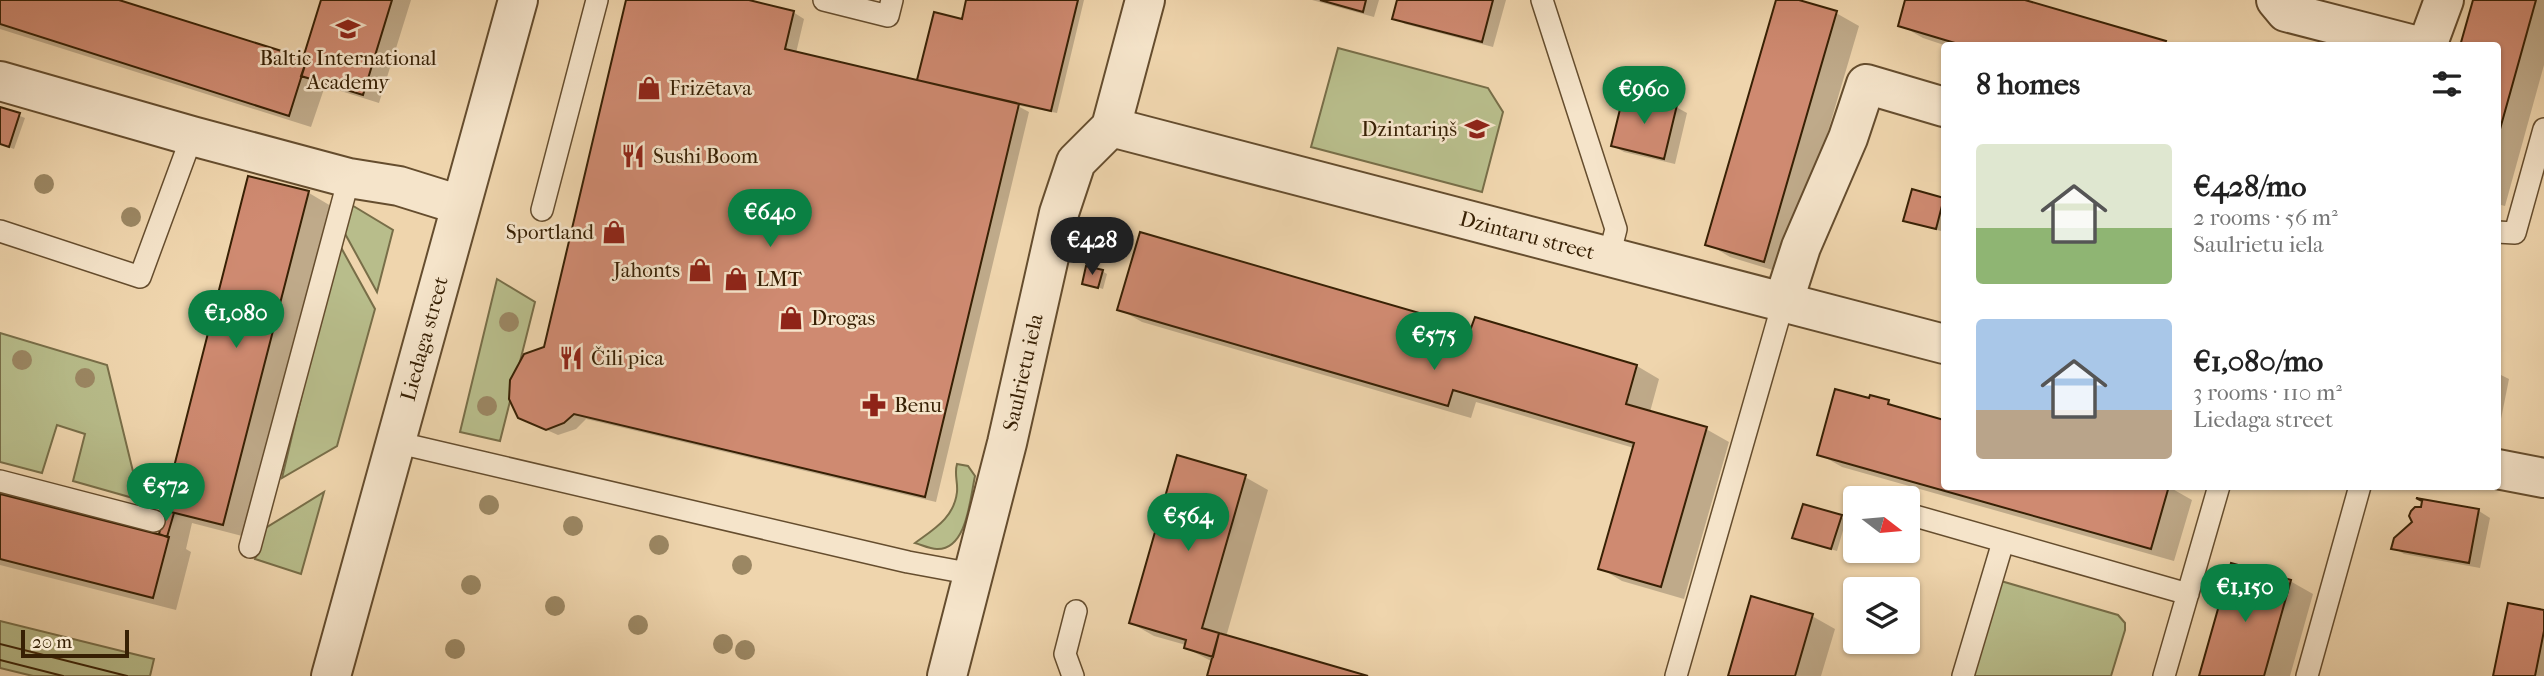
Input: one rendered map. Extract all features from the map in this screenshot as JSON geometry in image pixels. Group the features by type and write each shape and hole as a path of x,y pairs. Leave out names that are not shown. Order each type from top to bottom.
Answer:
{"street":[{"name":"Liedaga street","path":"331,676 518,0"},
{"path":"1111,127 1145,0"},
{"path":"2276,0 2286,12 2402,42"},
{"path":"2428,42 2444,0"},
{"path":"0,81 192,136 349,178 399,186 460,205"},
{"path":"1783,303 1801,247 1848,138 1866,84 1941,106"},
{"name":"Dzintaru street","path":"1111,127 1941,343"},
{"name":"Saulrietu iela","path":"947,676 1007,443 1059,213 1076,162 1111,127"},
{"path":"2501,470 2544,478"}],"lane":[{"path":"542,210 597,0"},
{"path":"824,0 888,16 892,0"},
{"path":"1542,0 1616,229 1609,256"},
{"path":"2501,232 2515,233 2544,129"},
{"path":"0,231 140,277 192,136"},
{"path":"250,547 349,178"},
{"path":"1676,676 1783,303"},
{"path":"395,442 908,562 973,574"},
{"path":"0,481 154,521"},
{"path":"2164,676 2218,490"},
{"path":"2307,676 2359,490"},
{"path":"1920,518 2188,594"},
{"path":"1963,676 2003,542"},
{"path":"1073,676 1065,654 1076,611"}],"green space":[{"path":"1338,48 1488,88 1503,112 1482,192 1311,147"},
{"path":"350,204 393,230 377,292 343,230"},
{"path":"338,242 375,309 337,446 282,478"},
{"path":"497,279 535,302 500,441 460,432"},
{"path":"0,333 107,365 140,500 73,481 85,434 57,425 42,473 0,462"},
{"path":"957,464 968,466 975,476 969,509 961,532 947,547 934,549 915,543 942,522 952,509 957,492"},
{"path":"324,492 301,574 255,559 264,529"},
{"path":"2001,581 2118,615 2125,623 2125,630 2111,676 1971,676"},
{"path":"0,621 154,659 150,676 33,676 0,668"}],"building":[{"path":"0,0 119,0 307,59 289,116 0,24"},
{"name":"Baltic International Academy","path":"321,0 392,0 363,95 301,76 307,59 303,58"},
{"path":"626,0 749,0 794,11 785,49 1019,104 925,497 574,414 564,423 546,430 518,418 509,399 510,380 524,354 544,347"},
{"path":"966,0 1078,0 1051,111 917,80 934,12 962,19"},
{"path":"1320,0 1366,0 1363,12"},
{"path":"1397,0 1493,0 1482,42 1392,19"},
{"path":"1776,0 1799,0 1837,11 1764,262 1705,245"},
{"path":"1905,0 2025,0 2166,41 1952,42 1898,26"},
{"path":"2473,0 2536,0 2501,126 2501,42 2461,42"},
{"path":"1624,93 1677,105 1664,159 1611,146"},
{"path":"0,107 20,113 9,147 0,144"},
{"path":"248,176 309,191 223,525 163,510"},
{"path":"1912,189 1941,197 1936,229 1903,221"},
{"path":"1140,232 1471,328 1475,317 1637,365 1626,404 1707,427 1661,587 1598,569 1634,443 1453,390 1448,406 1117,310"},
{"path":"1086,266 1103,270 1098,288 1082,284"},
{"path":"1835,389 1889,400 1888,404 1941,419 1941,490 1817,455"},
{"path":"1177,455 1246,475 1202,628 1219,633 1213,657 1184,648 1186,640 1129,623"},
{"path":"1941,490 2168,490 2151,549"},
{"path":"0,494 169,537 153,598 0,559"},
{"path":"2416,498 2479,509 2469,563 2391,549 2394,538 2412,522 2409,516 2411,511 2415,507 2421,507 2422,501"},
{"path":"1803,504 1842,515 1831,549 1792,538"},
{"path":"165,510 174,513 167,537 159,534"},
{"path":"2231,563 2291,580 2264,676 2199,676"},
{"path":"1751,596 1813,614 1795,676 1728,676"},
{"path":"2508,603 2544,610 2544,631 2535,676 2493,676"},
{"path":"1219,633 1261,645 1368,676 1207,676"}],"tram line":[{"path":"0,644 127,676"},
{"path":"0,660 63,676"}],"place":[{"name":"Baltic International Academy","path":"348,29"},
{"name":"Frizētava","path":"649,88"},
{"name":"Dzintariņš","path":"1477,129"},
{"name":"Sushi Boom","path":"633,156"},
{"name":"Sportland","path":"614,232"},
{"name":"Jahonts","path":"700,270"},
{"name":"LMT","path":"736,279"},
{"name":"Drogas","path":"791,318"},
{"name":"Čili pica","path":"571,358"},
{"name":"Benu","path":"874,405"}]}
